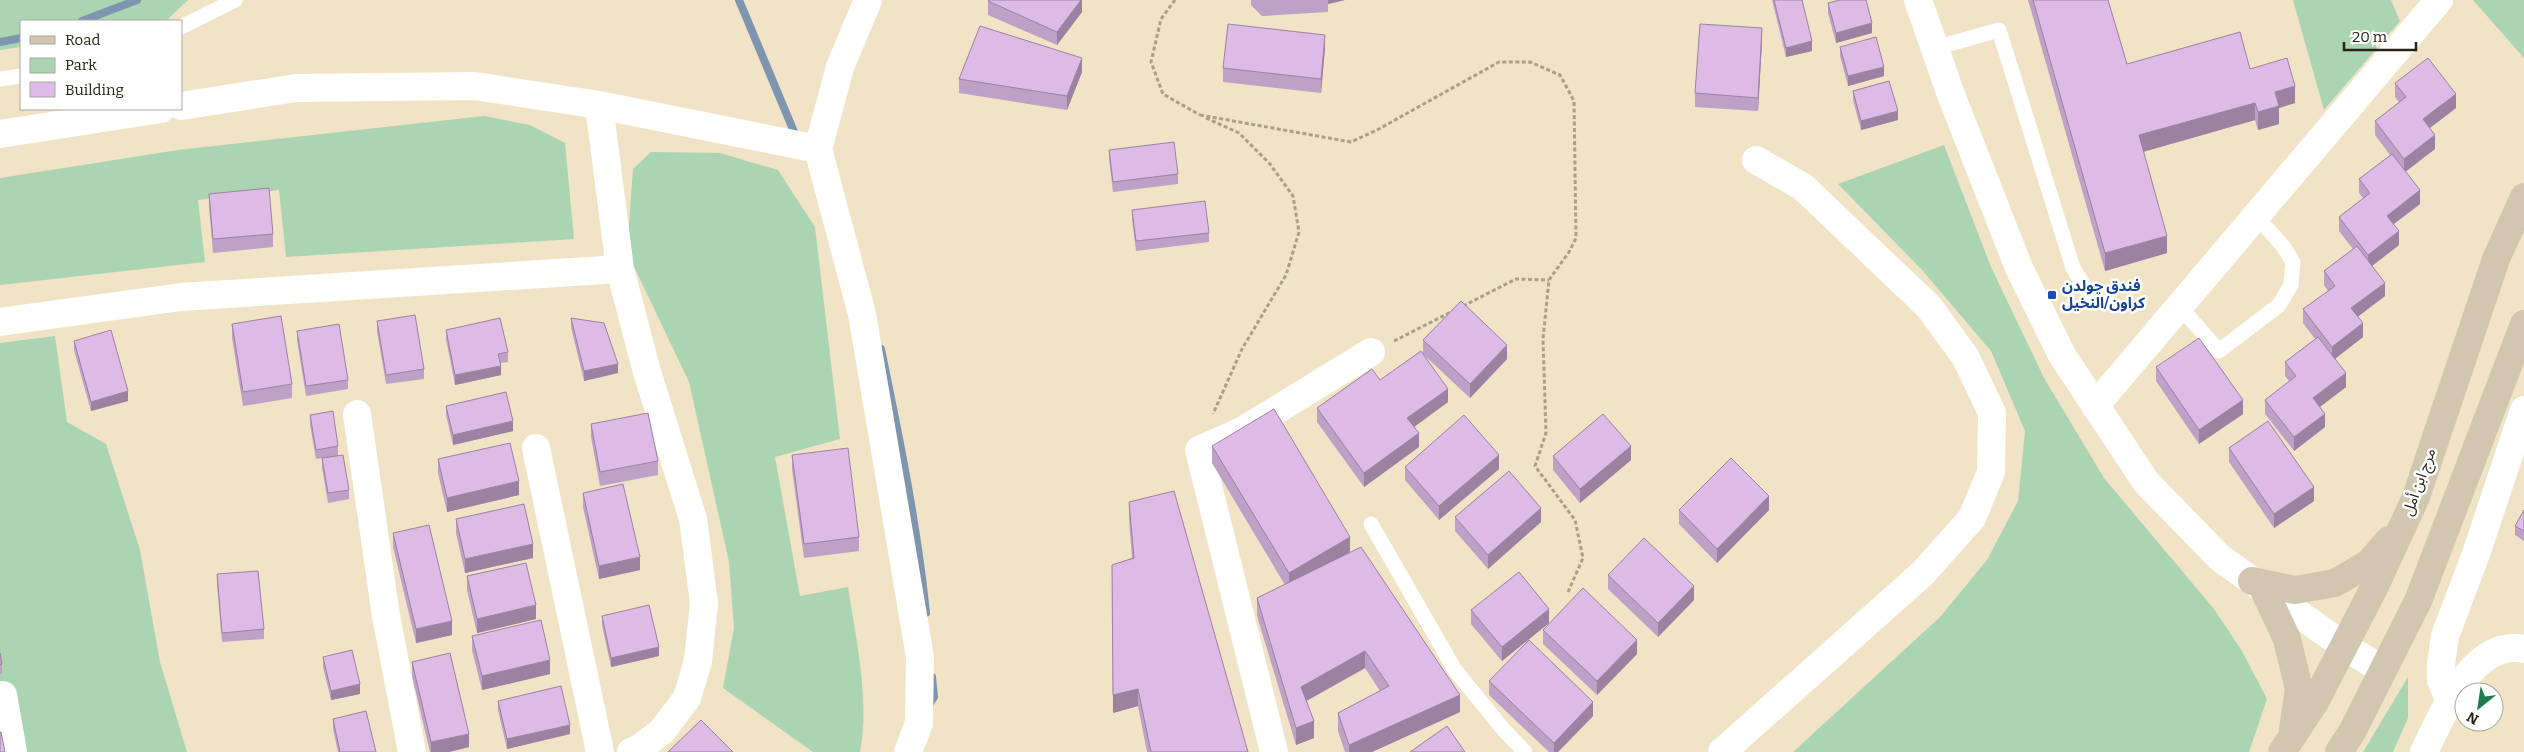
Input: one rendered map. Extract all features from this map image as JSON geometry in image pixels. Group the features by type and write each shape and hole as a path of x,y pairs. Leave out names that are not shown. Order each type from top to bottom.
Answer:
{"street":[{"path":"868,0 840,67 818,149 862,314 920,657 919,723 908,752"},
{"path":"1918,0 2019,268 2062,355 2146,482 2220,558 2344,646 2384,670"},
{"path":"2095,406 2439,0"},
{"path":"182,106 296,88 474,86 599,105 818,149"},
{"path":"599,105 620,269 647,372 693,519 704,603 698,661 687,698 662,731 640,748 630,752"},
{"path":"0,134 155,110"},
{"path":"1722,752 1923,574 1972,518 1991,472 1992,413 1966,358 1929,307 1804,187 1756,160"},
{"name":"مرج ابن أمل","path":"2287,745 2315,702 2416,497 2496,260 2524,197"},
{"path":"0,322 181,297 620,269"},
{"path":"2339,752 2352,732 2418,601 2524,324"},
{"path":"1274,752 1199,450 1244,430 1371,352"},
{"path":"2450,702 2442,680 2441,664 2445,636 2476,554 2524,410"},
{"path":"357,414 386,616 412,752"},
{"path":"536,448 600,752"},
{"path":"2258,586 2295,590 2335,583 2370,563 2405,522"},
{"path":"2258,586 2287,639 2299,689 2287,745"},
{"path":"2424,752 2466,673 2486,657 2514,647 2524,649"},
{"path":"3,695 13,752"}],"lane":[{"path":"182,26 235,0"},
{"path":"1935,48 1999,30 2073,268 2094,302 2110,303"},
{"path":"0,79 20,76"},
{"path":"2180,306 2219,351 2279,305 2291,285 2293,262 2283,246 2256,216"},
{"path":"1371,524 1455,670 1503,729 1525,752"}],"path":[{"path":"1176,0 1161,19 1151,62 1163,94 1200,115 1239,133 1270,164 1293,196 1299,232 1286,275 1242,350 1199,450"},
{"path":"1200,115 1351,142 1377,130 1499,62 1530,62 1560,75 1574,101 1576,238 1569,252 1549,280 1543,339 1546,433 1535,466 1575,520 1583,558 1568,592"},
{"path":"1371,352 1516,280 1549,280"}],"green space":[{"path":"0,0 188,0 167,20 20,20 20,47 0,50"},
{"path":"2293,0 2391,0 2400,21 2324,110"},
{"path":"2473,0 2524,0 2524,58"},
{"path":"484,116 530,125 565,143 574,239 286,257 279,190 198,200 205,262 0,285 0,178 178,150"},
{"path":"1944,145 1991,267 2044,378 2104,478 2214,609 2242,651 2267,699 2249,752 1793,752 1940,617 1987,560 2018,501 2025,431 1991,351 1922,270 1838,184"},
{"path":"651,152 720,153 778,170 815,227 840,439 775,457 800,596 848,587 863,690 863,732 860,752 813,752 723,688 734,628 729,562 689,382 627,252 633,169"},
{"path":"55,336 67,422 106,444 140,550 160,662 187,752 0,752 0,343"},
{"path":"2408,677 2408,718 2393,752 2363,752"}],"building":[{"path":"989,0 1081,0 1057,32"},
{"path":"1774,0 1802,0 1812,41 1786,48"},
{"path":"1840,0 1866,0 1872,23 1836,33 1828,3"},
{"path":"2033,0 2108,0 2127,64 2240,32 2250,69 2287,58 2295,86 2275,92 2279,106 2258,112 2255,103 2139,135 2167,236 2105,253"},
{"path":"1228,24 1325,35 1321,79 1223,68"},
{"path":"1700,24 1762,28 1758,98 1695,93"},
{"path":"980,26 1082,58 1067,96 959,79"},
{"path":"1876,37 1884,67 1848,76 1840,47"},
{"path":"2428,58 2456,94 2423,119 2435,135 2404,159 2375,121 2406,97 2395,83"},
{"path":"1889,81 1898,111 1861,121 1853,91"},
{"path":"1174,142 1178,174 1113,182 1109,150"},
{"path":"2392,154 2420,190 2387,216 2399,231 2368,255 2339,217 2370,193 2359,179"},
{"path":"269,188 273,234 213,239 209,194"},
{"path":"1205,201 1209,233 1136,241 1132,210"},
{"path":"2357,246 2385,283 2351,308 2363,323 2332,347 2303,309 2335,286 2324,271"},
{"path":"1461,301 1507,345 1470,384 1423,340"},
{"path":"415,315 424,369 386,375 377,321"},
{"path":"281,316 292,384 243,392 232,324"},
{"path":"500,318 508,352 498,354 501,366 455,375 446,330"},
{"path":"571,318 604,323 618,364 584,371"},
{"path":"339,324 348,380 306,386 297,331"},
{"path":"111,330 128,391 91,402 74,341"},
{"path":"2318,337 2346,373 2313,398 2325,414 2294,437 2265,400 2296,376 2285,362"},
{"path":"2199,338 2243,400 2199,430 2156,367"},
{"path":"1421,351 1448,389 1407,418 1419,433 1364,473 1317,408 1372,369 1380,380"},
{"path":"506,392 513,421 453,435 446,406"},
{"path":"1274,409 1350,537 1289,573 1212,446"},
{"path":"333,411 338,446 316,450 310,415"},
{"path":"648,413 658,461 600,472 591,424"},
{"path":"1603,414 1631,446 1580,489 1553,456"},
{"path":"1464,415 1499,455 1439,506 1405,467"},
{"path":"2268,421 2314,487 2274,514 2229,448"},
{"path":"510,443 519,481 447,498 438,459"},
{"path":"848,448 859,537 804,544 792,455"},
{"path":"343,455 349,490 328,493 322,458"},
{"path":"1731,458 1769,496 1717,549 1679,510"},
{"path":"1509,471 1541,508 1488,555 1455,517"},
{"path":"623,484 640,557 599,566 583,493"},
{"path":"1174,491 1248,752 1151,752 1138,689 1113,695 1112,565 1134,558 1129,502"},
{"path":"524,504 533,544 465,559 456,519"},
{"path":"2524,510 2524,531 2515,526"},
{"path":"429,525 452,621 416,629 393,533"},
{"path":"1644,538 1694,586 1658,623 1608,575"},
{"path":"1361,547 1460,695 1349,745 1338,713 1389,686 1365,651 1301,687 1314,721 1296,728 1257,598"},
{"path":"526,563 536,605 477,619 467,576"},
{"path":"258,571 264,629 222,633 217,574"},
{"path":"1519,572 1549,609 1502,647 1471,610"},
{"path":"1583,588 1637,640 1597,681 1543,630"},
{"path":"649,605 659,647 611,658 602,616"},
{"path":"541,620 550,660 482,676 472,636"},
{"path":"1529,640 1593,702 1554,743 1489,681"},
{"path":"352,650 360,684 331,691 323,657"},
{"path":"450,653 469,734 431,742 412,662"},
{"path":"561,686 570,725 507,739 498,701"},
{"path":"366,711 376,752 340,752 333,719"},
{"path":"701,720 733,752 668,752"},
{"path":"1447,726 1465,752 1410,752"},
{"path":"1,732 5,752 0,752"}],"waterway":[{"path":"85,20 137,0"},
{"path":"739,0 797,139"},
{"path":"0,42 20,38"},
{"path":"881,349 913,513 926,613"},
{"path":"928,706 934,697 932,677"}],"place":[{"name":"فندق چولدن كراون/النخيل","path":"2052,295"}]}
